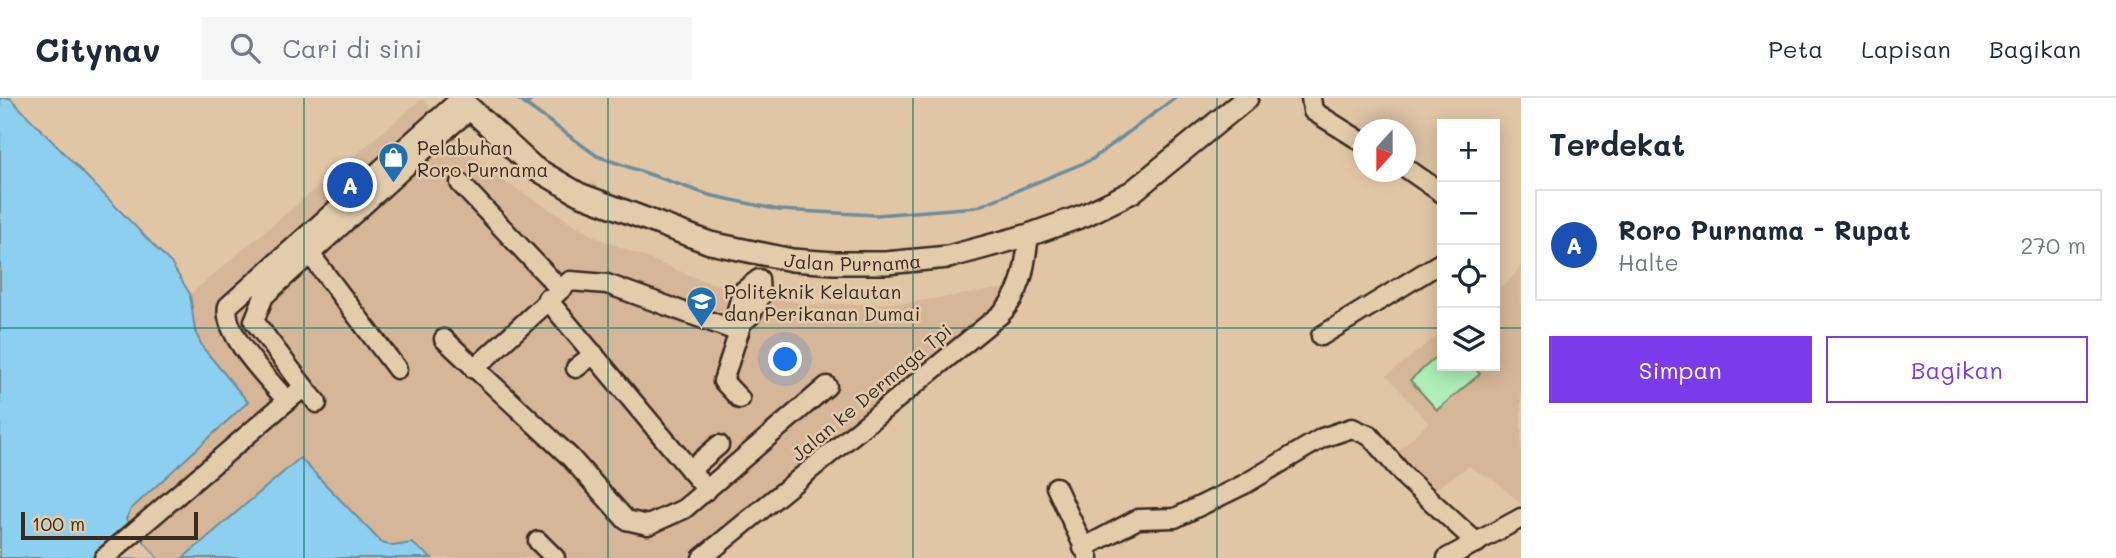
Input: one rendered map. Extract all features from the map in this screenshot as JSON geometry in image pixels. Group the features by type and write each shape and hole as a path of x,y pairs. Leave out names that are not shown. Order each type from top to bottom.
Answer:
{"main road":[{"name":"Jalan Purnama","path":"463,102 533,167 579,194 710,243 770,256 834,263 948,257 1029,235 1085,215 1132,192 1247,98"}],"street":[{"path":"1311,98 1313,111 1353,137"},
{"path":"287,401 236,339 226,314 228,306 242,292 305,247 463,102"},
{"path":"1416,176 1437,190"},
{"path":"460,183 553,294 594,354 707,490"},
{"name":"Jalan ke Dermaga Tpi","path":"702,558 1001,314 1018,292 1025,267 1029,235"},
{"path":"305,247 397,369"},
{"path":"305,247 264,296 254,321 317,403"},
{"path":"740,399 723,381 741,327 750,316 753,292 770,256"},
{"path":"1321,336 1437,265"},
{"path":"474,369 570,281 607,284 741,327"},
{"path":"444,339 570,457 632,524 658,523 707,490 827,386"},
{"path":"576,368 594,354"},
{"path":"104,558 304,387"},
{"path":"1056,487 1086,553 1138,519 1175,518 1245,484 1322,438 1352,428 1370,436 1406,478 1477,543"},
{"path":"690,470 719,445"},
{"path":"1447,558 1521,518"},
{"path":"538,541 555,558"}],"shaded area":[{"path":"422,99 459,141 497,177 593,236 704,281 810,305 905,303 1020,286 688,558 432,558 420,546 387,546 382,543 300,458 183,558 157,558 126,519 131,509 248,402 203,348 195,331 190,294"},
{"path":"1521,266 1521,504 1500,485 1469,466 1432,492 1399,450 1428,423 1387,375 1437,336 1437,371 1500,371 1500,288"}],"green space":[{"path":"1437,356 1437,371 1477,371 1480,374 1437,410 1410,380"}],"water":[{"path":"0,98 10,98 171,263 190,294 195,331 203,348 248,402 131,509 126,519 157,558 0,558"},
{"path":"300,458 382,543 393,546 412,543 432,558 183,558"}],"pier":[{"path":"131,527 157,558 95,558"}],"waterway":[{"path":"517,98 597,156 709,195 779,210 876,215 977,207 1091,160 1175,98"},
{"path":"525,105 535,98"}],"place":[{"name":"Roro Purnama - Rupat","path":"350,185"},
{"name":"Pelabuhan Roro Purnama","path":"394,185"},
{"name":"Politeknik Kelautan dan Perikanan Dumai","path":"701,329"}]}
